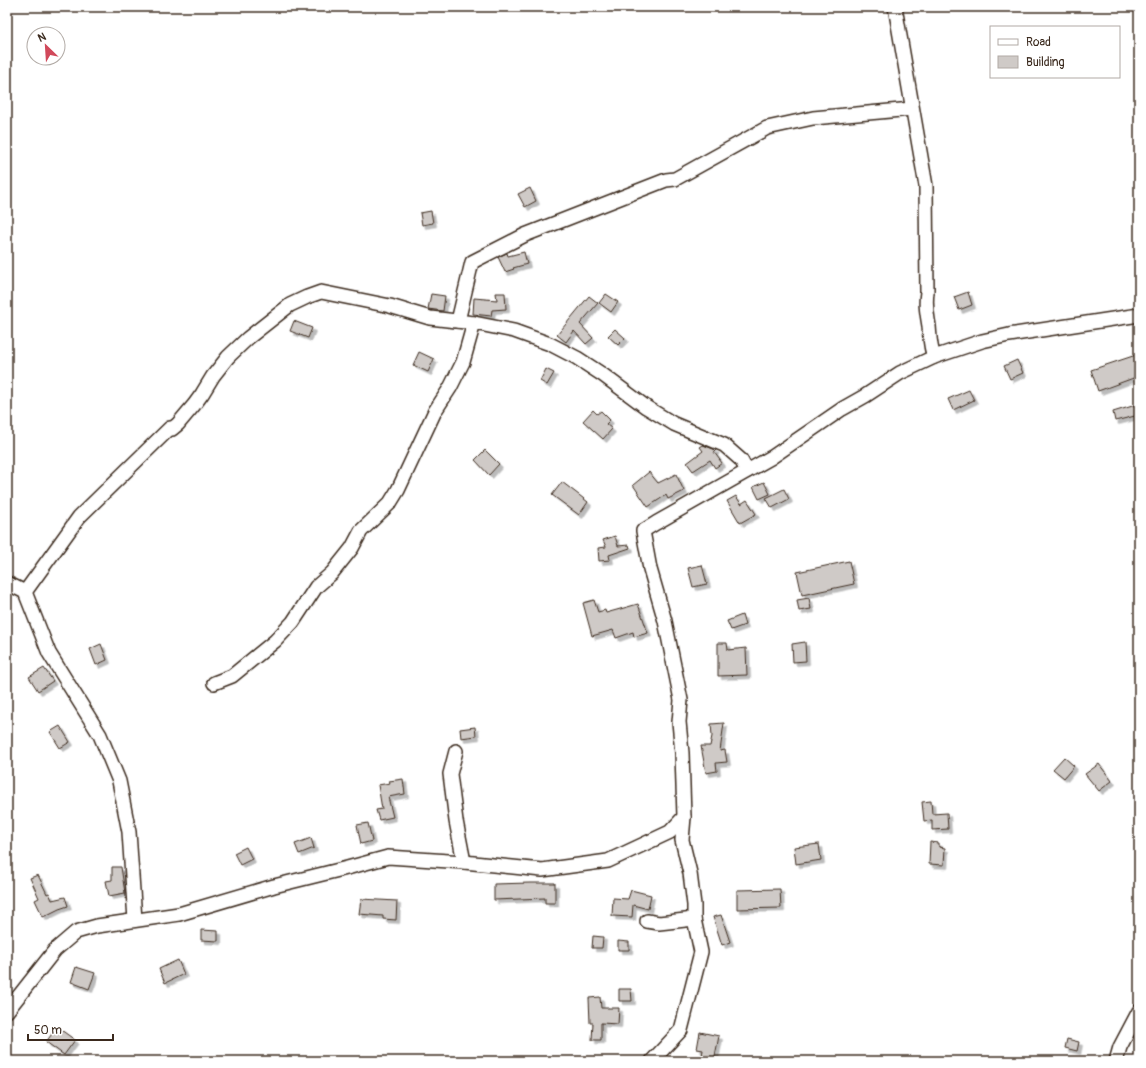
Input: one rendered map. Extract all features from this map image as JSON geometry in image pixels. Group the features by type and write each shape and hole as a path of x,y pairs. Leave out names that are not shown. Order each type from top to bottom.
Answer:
{"street":[{"path":"895,7 926,186 927,292 925,306 930,342 934,357"},
{"path":"458,321 472,262 525,235 666,180 675,179 768,128 813,118 912,108"},
{"path":"25,592 79,517 171,428 178,424 194,405 212,376 228,357 248,338 290,305 321,292 390,306 430,318 474,323 514,331 550,344 577,358 646,407 674,424 724,445 742,460 747,471"},
{"path":"652,1061 681,1030 700,952 694,919 694,905 690,873 682,840 684,817 682,753 679,722 681,700 664,621 650,569 643,531 772,457 842,409 866,396 900,372 934,357 982,341 1009,335 1139,315"},
{"path":"214,683 232,676 275,641 293,622 316,587 332,573 348,553 361,531 390,503 398,490 435,411 450,388 463,362 474,323"},
{"path":"7,583 25,592 49,653 100,735 119,781 129,832 135,920"},
{"path":"456,751 450,774 456,821 464,862"},
{"path":"7,1011 55,950 76,932 97,926 179,914 274,886 388,857 464,862 542,870 608,861 670,832 684,817"},
{"path":"647,921 658,922 694,919"},
{"path":"1116,1061 1120,1047 1139,1011"}],"building":[{"path":"530,188 536,201 525,207 518,194"},
{"path":"431,211 433,223 422,225 420,213"},
{"path":"524,252 527,264 505,272 498,257 507,253 508,256"},
{"path":"968,292 972,305 959,310 954,297"},
{"path":"496,293 505,293 506,309 492,310 491,316 473,314 474,298 497,300"},
{"path":"431,294 445,296 443,311 428,309"},
{"path":"606,294 618,302 611,312 599,303"},
{"path":"589,296 598,303 580,324 593,338 586,344 574,331 566,342 557,335"},
{"path":"294,321 312,328 308,338 290,331"},
{"path":"615,329 625,338 618,345 608,336"},
{"path":"419,352 434,359 428,372 413,365"},
{"path":"1136,355 1139,365 1139,376 1098,391 1091,370"},
{"path":"1017,360 1023,373 1010,379 1004,366"},
{"path":"546,369 554,373 547,385 540,381"},
{"path":"969,390 974,400 953,410 948,399"},
{"path":"1139,404 1139,415 1115,421 1113,412"},
{"path":"593,410 597,414 601,411 610,420 606,424 612,429 603,439 583,421"},
{"path":"703,445 716,450 714,452 722,463 715,468 710,460 693,471 687,463 703,451 700,447"},
{"path":"485,450 499,464 489,475 475,460"},
{"path":"649,472 658,483 676,474 684,491 668,499 666,495 648,507 633,485"},
{"path":"562,482 588,502 579,515 552,495"},
{"path":"764,482 770,494 759,499 753,487"},
{"path":"784,489 789,499 772,508 766,498"},
{"path":"736,496 741,504 747,500 756,514 740,523 727,501"},
{"path":"615,536 618,546 629,545 630,548 609,555 610,560 599,561 598,548 606,547 603,540"},
{"path":"849,561 854,584 802,595 797,572"},
{"path":"702,565 707,584 693,587 688,568"},
{"path":"809,598 811,609 799,611 797,600"},
{"path":"594,600 598,612 605,610 606,613 638,604 648,633 634,637 633,632 616,638 613,630 592,636 583,603"},
{"path":"742,615 745,625 731,630 727,621"},
{"path":"805,642 806,661 793,662 792,644"},
{"path":"718,643 727,643 728,650 746,648 747,675 718,676"},
{"path":"101,644 107,660 96,665 90,649"},
{"path":"44,668 53,681 38,691 29,677"},
{"path":"724,723 720,751 725,750 727,762 716,763 717,771 706,773 701,746 710,746 712,736 711,724"},
{"path":"60,726 70,742 60,748 50,732"},
{"path":"475,727 476,736 461,738 460,729"},
{"path":"1064,757 1074,766 1064,778 1053,769"},
{"path":"1099,764 1112,781 1099,791 1085,774"},
{"path":"403,779 405,794 388,797 393,817 379,820 376,810 382,809 378,785 390,783 389,781"},
{"path":"931,801 932,814 947,813 948,829 932,830 932,820 924,821 922,802"},
{"path":"368,823 372,841 361,844 357,825"},
{"path":"311,838 314,848 299,854 295,844"},
{"path":"930,842 939,843 939,847 945,848 944,865 929,864"},
{"path":"819,844 821,860 796,864 794,847"},
{"path":"246,847 252,859 240,865 234,853"},
{"path":"112,867 121,867 125,893 109,896 106,881 112,880"},
{"path":"38,875 47,894 49,893 52,900 65,897 68,906 43,917 35,900 39,898 30,878"},
{"path":"555,883 555,903 545,903 545,898 494,900 494,884"},
{"path":"780,889 781,908 737,909 737,890"},
{"path":"631,890 651,895 648,909 633,905 632,917 612,916 613,898 628,899"},
{"path":"361,899 397,901 396,920 383,919 383,916 359,914"},
{"path":"721,915 730,942 722,945 713,917"},
{"path":"201,930 218,931 218,941 201,940"},
{"path":"593,936 603,937 602,948 592,948"},
{"path":"618,941 629,942 629,950 618,950"},
{"path":"178,960 184,974 165,983 159,969"},
{"path":"76,967 95,973 89,989 71,982"},
{"path":"619,989 631,989 632,1001 619,1001"},
{"path":"600,997 601,1008 619,1008 618,1024 601,1023 601,1040 592,1040 593,1023 590,1023 589,998"},
{"path":"57,1027 75,1040 64,1055 46,1042"},
{"path":"700,1032 719,1036 714,1061 701,1061 703,1050 697,1049"},
{"path":"1067,1039 1079,1042 1077,1051 1065,1048"}]}
